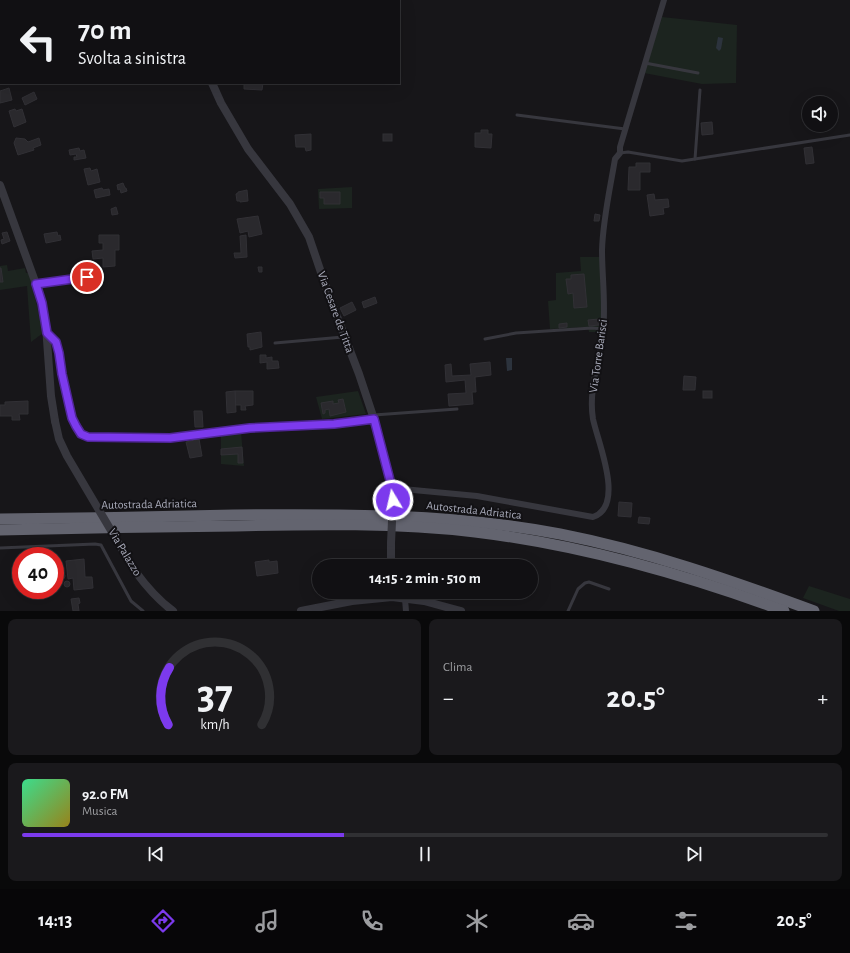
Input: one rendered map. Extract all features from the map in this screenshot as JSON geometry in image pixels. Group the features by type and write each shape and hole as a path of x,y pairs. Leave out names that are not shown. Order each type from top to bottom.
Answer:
{"highway":[{"name":"Autostrada Adriatica","path":"0,519 344,514 408,516 476,522 559,534 640,553 726,579 814,611"},
{"name":"Autostrada Adriatica","path":"0,530 350,524 408,526 475,532 558,545 625,560 680,575 784,611"}],"street":[{"name":"Via Torre Barisci","path":"392,488 477,496 593,517 599,515 603,510 609,486 606,464 593,419 592,401 593,382 604,316 602,248 605,220 615,159 620,153 620,147 664,0"},
{"name":"Via Cesare de Titta","path":"212,84 224,108 248,149 290,204 309,237 373,417 392,488 392,559"},
{"name":"Via Palazzo","path":"0,185 42,303 47,333 51,396 59,439 67,456 135,571 146,585 166,606 173,611"},
{"path":"47,333 56,342 72,418 81,434 88,437 170,438 250,428 334,424 373,417"},
{"path":"301,611 363,599"},
{"path":"406,611 405,599 424,601 461,611"}],"lane":[{"path":"645,63 698,73"},
{"path":"695,159 700,90"},
{"path":"517,115 626,129"},
{"path":"620,153 628,152 682,161 809,140 850,135"},
{"path":"36,284 87,277"},
{"path":"485,339 516,333 592,328 603,329"},
{"path":"275,343 344,337"},
{"path":"373,417 457,409"},
{"path":"0,548 101,545 131,601 143,611"},
{"path":"568,611 578,590 585,582 609,589"}],"shaded area":[{"path":"662,17 737,25 736,83 702,84 644,73"},
{"path":"718,37 723,38 721,49 719,51 716,48"},
{"path":"352,187 352,208 319,209 318,189"},
{"path":"580,257 600,257 602,312 601,332 589,332 588,327 550,329 548,301 556,300 556,273 581,271"},
{"path":"7,265 8,271 25,268 26,273 29,273 43,333 31,342 27,286 0,290 0,266"},
{"path":"506,358 512,358 512,370 507,371"},
{"path":"358,391 366,414 322,419 316,397"},
{"path":"241,432 244,466 221,464 221,435"},
{"path":"809,586 850,599 850,611 839,611 803,598"}],"building":[{"path":"244,84 263,84 262,90 244,89"},
{"path":"9,88 12,100 0,103 0,91"},
{"path":"34,92 37,99 25,105 22,98"},
{"path":"15,109 16,111 22,109 26,122 14,127 9,111"},
{"path":"712,122 713,134 702,135 701,123"},
{"path":"481,130 488,130 488,134 492,134 491,148 475,147 475,133 481,133"},
{"path":"311,134 311,150 306,151 305,147 296,147 295,135"},
{"path":"383,134 392,134 392,141 383,141"},
{"path":"16,138 25,139 28,142 39,138 41,145 33,148 34,150 18,155 14,143"},
{"path":"812,147 814,163 806,164 804,148"},
{"path":"79,148 80,151 84,150 86,158 74,160 74,157 77,157 76,154 70,155 69,150"},
{"path":"636,163 650,163 650,172 640,172 640,190 628,190 629,167 636,167"},
{"path":"90,168 91,171 97,169 100,182 88,185 84,169"},
{"path":"123,183 127,191 121,193 120,189 118,190 117,185"},
{"path":"102,188 103,190 109,189 110,195 96,198 94,190"},
{"path":"247,190 248,201 237,201 236,194"},
{"path":"320,192 340,192 340,204 324,204 324,198 320,198"},
{"path":"654,194 655,200 668,199 669,207 663,208 664,214 650,216 647,195"},
{"path":"116,207 118,214 112,215 111,209"},
{"path":"595,214 600,215 599,221 594,221"},
{"path":"258,216 262,234 249,237 248,231 240,233 237,219"},
{"path":"7,232 10,241 2,244 1,240 4,239 2,233"},
{"path":"57,232 58,236 60,235 61,240 46,243 44,234"},
{"path":"99,235 119,235 119,250 115,250 115,266 103,267 103,258 93,259 92,251 103,250 103,243 99,243"},
{"path":"246,235 247,257 235,258 234,253 241,253 240,236"},
{"path":"258,267 262,267 262,272 259,272"},
{"path":"1,268 3,282 0,282"},
{"path":"584,274 587,307 574,308 573,293 568,294 566,279 571,279 571,275"},
{"path":"82,282 83,289 76,290 75,283"},
{"path":"375,297 377,303 364,308 362,302"},
{"path":"352,302 356,310 344,316 340,308"},
{"path":"599,319 599,325 589,326 588,320"},
{"path":"567,323 567,327 559,328 559,324"},
{"path":"261,332 262,347 250,350 250,347 248,347 247,334"},
{"path":"260,355 266,355 266,358 272,357 272,361 278,361 279,368 267,369 267,362 260,363"},
{"path":"490,362 491,375 475,377 476,392 472,392 473,404 449,406 448,394 466,393 465,380 446,382 445,365 451,364 452,376 471,375 470,364"},
{"path":"684,376 696,377 695,390 683,390"},
{"path":"235,391 253,391 253,405 245,406 246,410 241,410 241,405 235,405"},
{"path":"235,391 236,412 227,413 226,392"},
{"path":"703,391 712,391 712,398 703,398"},
{"path":"343,399 346,412 330,416 329,409 325,410 325,413 323,414 321,403 333,401 333,404 339,403 338,400"},
{"path":"28,401 28,414 19,414 20,420 12,420 12,416 0,416 0,405 5,405 5,402"},
{"path":"194,411 202,411 203,427 195,427"},
{"path":"199,439 202,456 190,458 186,442"},
{"path":"242,447 243,463 238,463 238,454 221,455 221,449"},
{"path":"619,502 632,503 631,517 618,516"},
{"path":"639,517 650,518 649,524 638,523"},
{"path":"84,559 85,577 92,577 93,588 74,590 73,578 68,579 66,561"},
{"path":"269,560 269,562 277,561 278,573 257,576 255,562"},
{"path":"65,582 69,582 69,586 65,586"},
{"path":"79,598 79,611 73,611 71,599"}],"route":[{"path":"87,277 36,284 42,303 47,333 56,342 59,353 72,418 81,434 88,437 170,438 250,428 334,424 374,419 392,488 393,500"}]}
